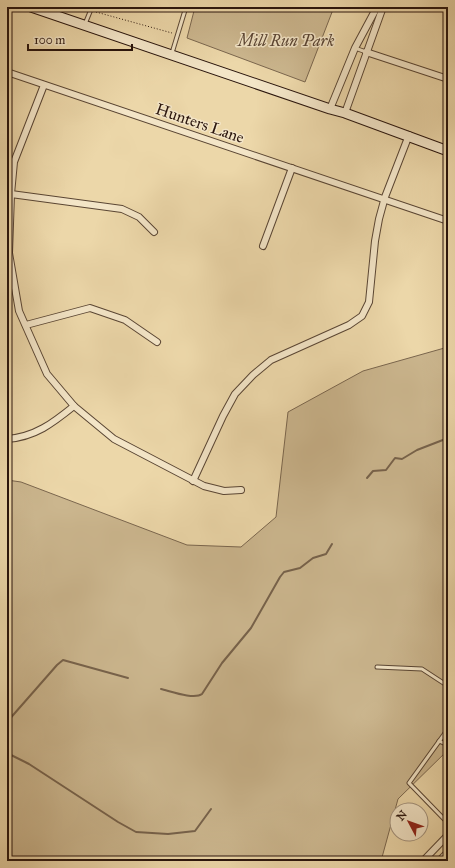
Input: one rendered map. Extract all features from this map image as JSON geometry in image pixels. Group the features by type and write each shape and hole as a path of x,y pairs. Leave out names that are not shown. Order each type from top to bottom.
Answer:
{"main road":[{"path":"31,7 330,109 345,112 448,151"}],"street":[{"path":"330,109 355,48 377,7"},
{"path":"345,112 383,7"},
{"path":"366,52 448,80"},
{"name":"Hunters Lane","path":"7,72 385,201 448,221"},
{"path":"44,85 14,162 11,194 9,253 19,311 47,374 74,406 114,438 193,481 218,490 241,490"},
{"path":"193,481 223,416 235,394 253,375 271,360 349,325 362,316 369,302 375,241 385,201 409,135"},
{"path":"263,246 292,168"},
{"path":"11,194 122,209 139,217 154,232"},
{"path":"26,325 90,308 124,320 157,342"},
{"path":"7,439 25,436 42,430 74,406"},
{"path":"423,861 448,835"},
{"path":"440,861 448,852"}],"lane":[{"path":"171,55 186,7"},
{"path":"85,26 91,8"},
{"path":"355,48 366,52"},
{"path":"377,667 422,669 448,686"},
{"path":"448,729 409,782 444,819 448,815"},
{"path":"439,741 448,745"}],"path":[{"path":"80,7 91,8 178,34"}],"green space":[{"name":"Mill Run Park","path":"195,7 334,7 305,82 187,38"},
{"path":"448,347 448,750 398,799 397,802 389,802 389,832 381,861 7,861 7,480 21,482 187,545 241,547 276,517 288,412 363,371"}],"waterway":[{"path":"367,478 373,471 386,470 395,458 402,459 417,450 448,438"},
{"path":"161,689 188,696 198,696 202,694 222,663 251,628 284,572 300,568 313,558 326,554 332,544"},
{"path":"7,722 63,660 128,678"},
{"path":"7,753 29,764 118,822 136,832 168,834 195,831 211,809"}]}
